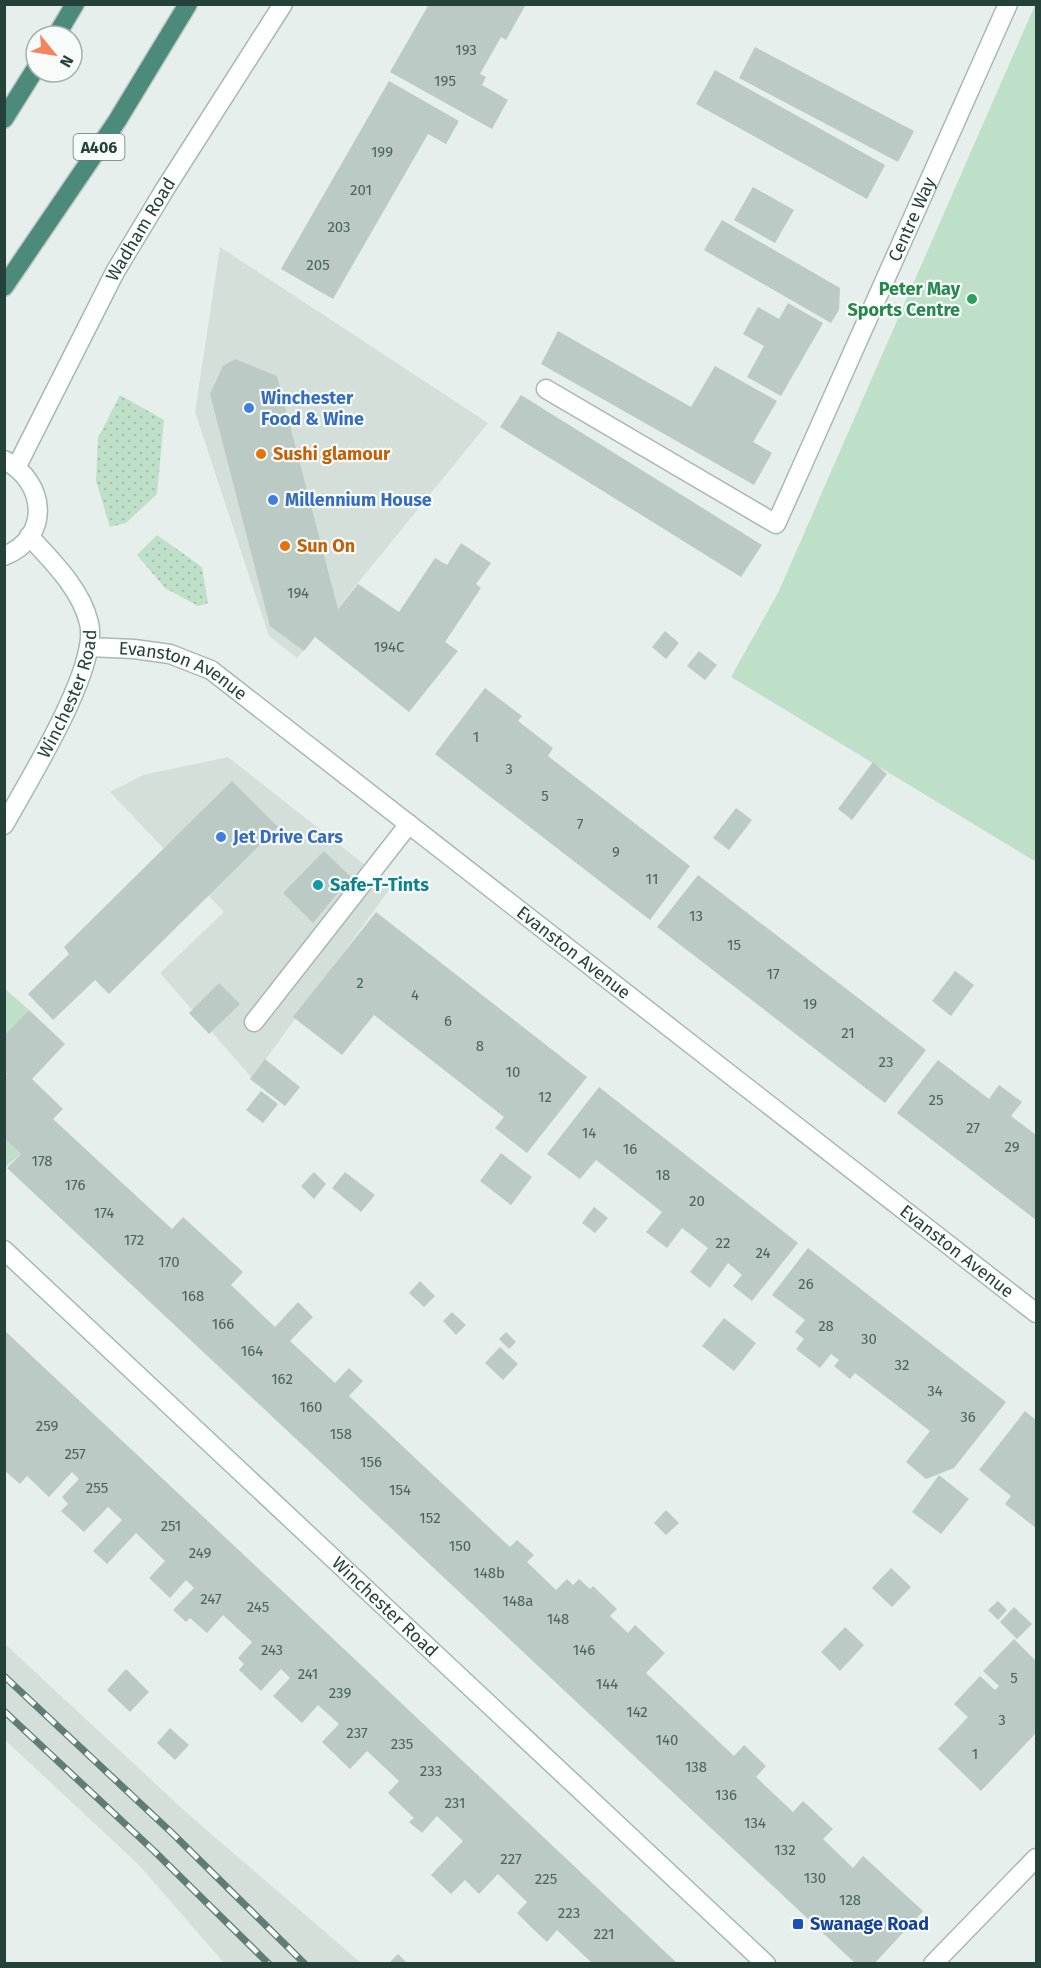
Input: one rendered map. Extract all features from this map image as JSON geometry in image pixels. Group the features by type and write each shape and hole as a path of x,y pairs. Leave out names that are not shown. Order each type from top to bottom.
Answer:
{"highway":[{"path":"63,24 75,4"},
{"name":"A406","path":"4,287 117,121 188,4"},
{"path":"4,119 26,84"}],"street":[{"name":"Wadham Road","path":"11,463 115,272 283,4"},
{"name":"Centre Way","path":"546,389 776,524 1008,4"},
{"path":"4,556 20,548 36,522 36,491 29,477 11,463"},
{"name":"Winchester Road","path":"4,825 80,682 88,647 90,625 83,605 60,569 29,536"},
{"name":"Evanston Avenue","path":"88,647 134,648 170,654 211,670 1036,1313"},
{"path":"254,1022 409,824"},
{"name":"Winchester Road","path":"4,1250 766,1964"},
{"path":"933,1964 1036,1858"}],"shaded area":[{"path":"220,247 488,423 297,658 269,636 195,412"},
{"path":"228,757 392,886 252,1078 160,973 224,912 110,792 143,775"},
{"path":"5,1644 188,1814 361,1963 224,1963 139,1865 5,1740"}],"green space":[{"name":"Peter May Sports Centre","path":"1035,5 1036,862 731,677 778,593"},
{"path":"120,395 164,420 157,494 126,523 110,527 96,481 98,438"},
{"path":"157,535 202,567 208,603 198,606 165,588 137,555"},
{"path":"4,988 29,1010 5,1036 4,1036"},
{"path":"4,1138 21,1154 5,1167 4,1167"}],"building":[{"path":"429,4 526,4 506,40 501,37 480,74 486,77 482,85 508,100 492,129 390,72"},
{"path":"755,47 914,131 898,162 739,78"},
{"path":"715,70 885,165 867,199 696,104"},
{"path":"389,81 459,121 446,144 428,134 333,299 281,269"},
{"path":"753,187 794,210 775,243 734,220"},
{"path":"722,220 840,288 839,310 831,323 704,250"},
{"path":"788,303 823,323 781,396 747,377 764,346 743,334 758,307 779,319"},
{"path":"558,331 691,407 715,366 777,401 753,442 772,453 754,485 541,364"},
{"path":"235,359 277,376 338,609 358,584 399,612 435,558 447,565 461,543 491,563 476,584 481,588 445,642 458,651 409,712 315,637 304,651 270,626 210,394 223,366"},
{"path":"521,395 762,545 741,577 500,427"},
{"path":"665,631 679,643 666,659 652,647"},
{"path":"699,651 717,665 705,680 687,666"},
{"path":"485,688 522,716 518,721 553,748 548,756 690,866 650,920 435,754"},
{"path":"873,762 887,774 852,820 838,809"},
{"path":"232,781 278,827 109,994 95,980 53,1020 28,994 69,954 64,947"},
{"path":"736,808 752,820 729,850 713,838"},
{"name":"Safe-T-Tints","path":"324,851 351,877 313,923 283,893"},
{"path":"698,875 926,1050 885,1103 657,927"},
{"path":"376,912 587,1077 527,1153 495,1128 504,1117 374,1015 342,1055 293,1017"},
{"path":"955,971 974,985 951,1016 932,1001"},
{"path":"219,983 240,1004 209,1034 189,1013"},
{"path":"29,1010 65,1044 32,1079 63,1109 53,1119 172,1229 183,1217 243,1272 231,1285 275,1327 298,1302 313,1317 290,1341 335,1383 349,1368 363,1381 349,1396 510,1547 517,1540 534,1555 527,1562 556,1590 567,1579 573,1585 579,1579 590,1589 593,1586 617,1609 610,1616 628,1633 635,1625 665,1653 646,1673 734,1756 744,1745 766,1766 756,1777 793,1812 803,1801 833,1829 823,1839 853,1868 863,1856 923,1911 874,1964 856,1964 7,1168 21,1154 4,1138 4,1077 7,1074 4,1072 4,1036"},
{"path":"265,1059 300,1087 285,1106 250,1079"},
{"path":"938,1060 989,1099 999,1085 1022,1102 1011,1116 1036,1135 1036,1220 897,1113"},
{"path":"599,1087 798,1243 752,1301 733,1286 742,1275 728,1263 710,1288 690,1272 708,1248 682,1228 667,1248 646,1232 662,1212 596,1160 580,1179 547,1154"},
{"path":"261,1091 278,1104 263,1123 246,1110"},
{"path":"501,1153 532,1177 511,1205 480,1181"},
{"path":"314,1172 326,1184 314,1199 301,1186"},
{"path":"345,1172 375,1195 361,1212 332,1188"},
{"path":"594,1207 608,1218 595,1233 582,1223"},
{"path":"808,1248 1006,1402 954,1468 926,1479 906,1462 930,1431 855,1373 850,1379 834,1366 839,1360 831,1354 820,1368 796,1349 804,1339 795,1332 805,1320 772,1295"},
{"path":"420,1281 435,1296 424,1307 409,1293"},
{"path":"452,1312 466,1325 456,1335 443,1321"},
{"path":"724,1318 756,1343 734,1371 702,1346"},
{"path":"4,1330 678,1964 593,1964 557,1930 547,1942 517,1913 527,1902 498,1874 479,1894 465,1880 451,1894 431,1875 463,1841 437,1816 422,1833 409,1822 414,1818 388,1793 399,1781 367,1751 350,1769 322,1742 339,1724 318,1705 302,1723 273,1696 290,1678 281,1669 261,1691 239,1670 244,1664 238,1658 252,1642 223,1615 207,1633 190,1618 186,1622 173,1610 194,1588 186,1580 170,1598 149,1578 165,1561 136,1533 107,1564 93,1551 122,1520 108,1507 84,1532 61,1511 68,1504 62,1497 79,1479 72,1472 49,1497 27,1476 20,1484 4,1470"},
{"path":"506,1332 516,1342 509,1349 499,1339"},
{"path":"500,1347 518,1364 503,1380 485,1363"},
{"path":"1025,1411 1036,1420 1036,1528 1005,1504 1011,1496 979,1470"},
{"path":"939,1475 969,1499 941,1534 912,1512"},
{"path":"666,1510 679,1523 666,1535 654,1523"},
{"path":"891,1568 911,1587 892,1607 872,1588"},
{"path":"998,1601 1007,1610 998,1620 988,1610"},
{"path":"1014,1607 1032,1624 1017,1639 1000,1622"},
{"path":"845,1627 864,1645 840,1671 821,1652"},
{"path":"1014,1639 1036,1661 1036,1733 981,1791 938,1749 968,1717 954,1704 980,1676 995,1690 999,1686 983,1671"},
{"path":"126,1669 149,1692 130,1712 107,1690"},
{"path":"170,1728 189,1745 175,1760 157,1743"},
{"path":"398,1954 408,1964 388,1964"}],"railway":[{"path":"4,1676 171,1832 305,1964"},
{"path":"4,1711 153,1850 269,1964"}],"place":[{"name":"Peter May Sports Centre","path":"972,299"},
{"name":"Winchester Food & Wine","path":"249,408"},
{"name":"Sushi glamour","path":"261,454"},
{"name":"Millennium House","path":"273,500"},
{"name":"Sun On","path":"285,546"},
{"name":"Jet Drive Cars","path":"221,837"},
{"name":"Safe-T-Tints","path":"318,885"},
{"name":"Swanage Road","path":"798,1924"}]}
